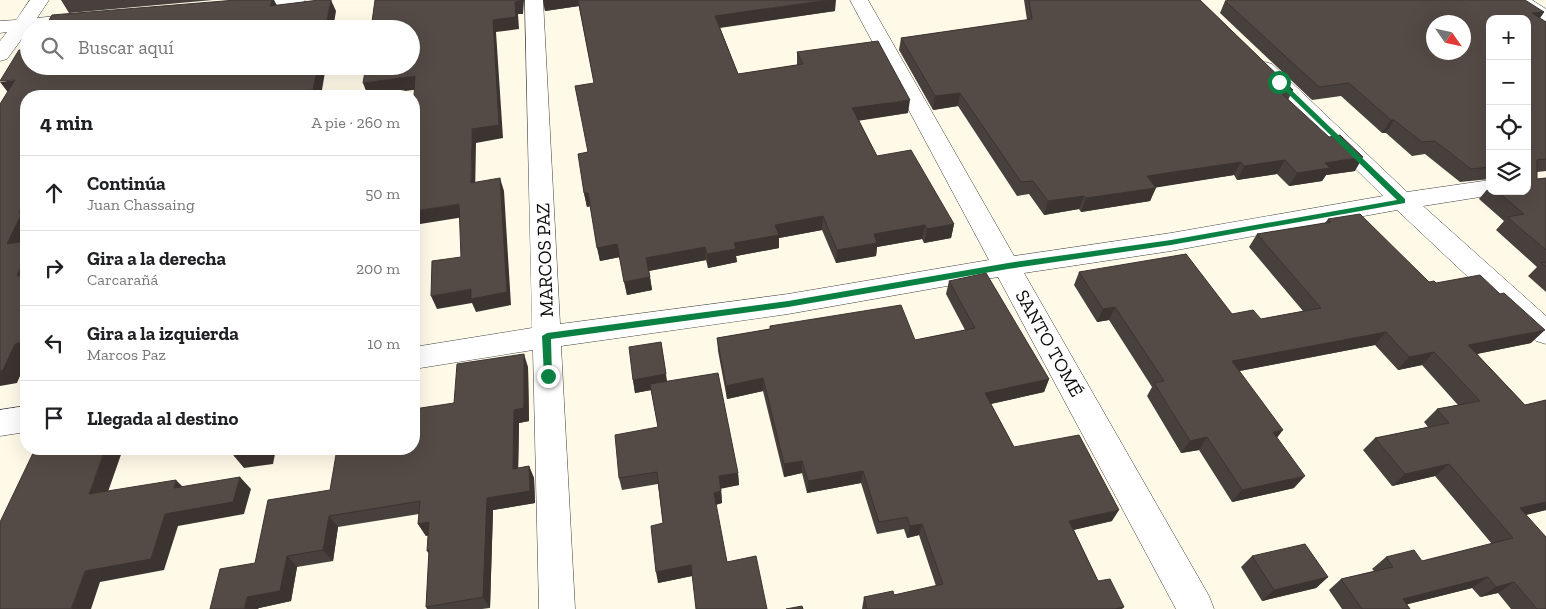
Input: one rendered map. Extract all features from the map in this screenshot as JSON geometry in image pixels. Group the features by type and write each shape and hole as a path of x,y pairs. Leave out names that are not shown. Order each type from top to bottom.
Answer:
{"street":[{"path":"26,20 40,0"},
{"name":"MARCOS PAZ","path":"534,0 557,609"},
{"name":"SANTO TOMÉ","path":"859,0 1008,266 1196,609"},
{"path":"1518,0 1546,17"},
{"path":"220,7 286,1"},
{"path":"78,20 101,18"},
{"path":"0,27 20,25"},
{"path":"0,54 20,28"},
{"path":"1246,50 1402,201 1546,333"},
{"path":"420,357 547,336 788,304 1008,266 1171,242 1402,201 1486,189"}],"building":[{"path":"236,0 272,0 270,6 331,0 327,20 49,20 52,15"},
{"path":"375,0 520,0 515,2 516,17 493,20 499,125 472,129 471,183 500,178 507,292 471,299 471,289 431,296 432,261 461,257 459,204 420,210 420,90 414,90 415,76 363,83 364,75 420,75 420,20 372,20"},
{"path":"578,0 827,0 715,16 738,74 803,64 797,52 878,41 910,100 852,108 877,156 911,150 954,224 927,229 925,225 874,234 877,243 837,250 823,216 775,225 779,235 734,243 736,249 707,254 705,247 646,258 650,277 624,282 617,244 597,248 588,193 584,193 578,154 588,152 575,86 594,83"},
{"path":"1029,0 1200,0 1293,90 1280,92 1329,137 1340,135 1363,157 1325,163 1330,168 1297,173 1285,160 1244,166 1241,162 1147,176 1156,188 1086,198 1084,196 1048,201 1033,181 1021,182 960,93 935,96 901,38 1032,19"},
{"path":"1525,0 1544,12 1532,13 1546,22 1546,159 1537,160 1537,179 1546,178 1546,250 1507,217 1524,214 1502,195 1531,195 1531,15 1486,15 1486,167 1471,169 1435,141 1422,142 1394,120 1391,120 1349,83 1319,87 1225,1"},
{"path":"19,50 20,75 316,75 313,90 20,90 20,217 7,244 20,242 20,269 17,276 20,276 20,343 15,344 3,370 0,371 0,104 15,80 0,81"},
{"path":"1360,214 1429,282 1434,281 1436,283 1480,275 1500,294 1504,293 1545,330 1468,345 1525,405 1546,400 1546,502 1520,508 1546,537 1546,609 1537,609 1514,582 1496,587 1488,577 1403,599 1410,609 1362,609 1341,579 1393,567 1386,557 1414,550 1422,561 1513,538 1449,464 1405,474 1375,438 1449,423 1437,409 1480,401 1434,352 1409,357 1386,332 1232,361 1283,430 1273,432 1305,476 1242,490 1207,437 1190,441 1154,383 1164,381 1115,307 1103,309 1079,272 1186,254 1232,314 1253,310 1261,319 1321,308 1257,234 1331,222 1328,219"},
{"path":"986,273 1049,379 985,393 1014,447 1079,435 1119,510 1069,521 1098,581 1110,579 1124,607 1115,609 867,609 864,597 893,591 894,595 943,584 922,524 910,526 907,517 879,522 863,471 808,481 802,461 784,464 763,378 726,386 717,338 770,329 770,326 901,305 915,340 975,328 949,281"},
{"path":"661,342 666,374 633,380 629,347"},
{"path":"524,354 524,408 514,410 513,469 529,466 530,491 487,498 483,597 426,607 429,522 418,524 420,501 329,516 323,550 287,556 280,591 247,597 244,609 210,609 220,569 255,563 268,500 330,490 336,455 420,455 420,408 454,403 457,364"},
{"path":"718,373 738,473 719,476 721,491 714,493 727,562 756,556 767,609 696,609 691,565 656,572 651,526 663,523 657,472 619,478 615,435 658,427 650,384"},
{"path":"32,455 103,455 89,494 176,480 174,488 240,477 233,502 165,514 151,559 85,571 71,609 0,609 0,522"},
{"path":"1305,544 1328,577 1274,590 1252,556"},
{"path":"802,606 803,609 786,609"}],"route":[{"path":"548,376 547,336 788,304 1008,266 1171,242 1402,201 1279,82"}]}
